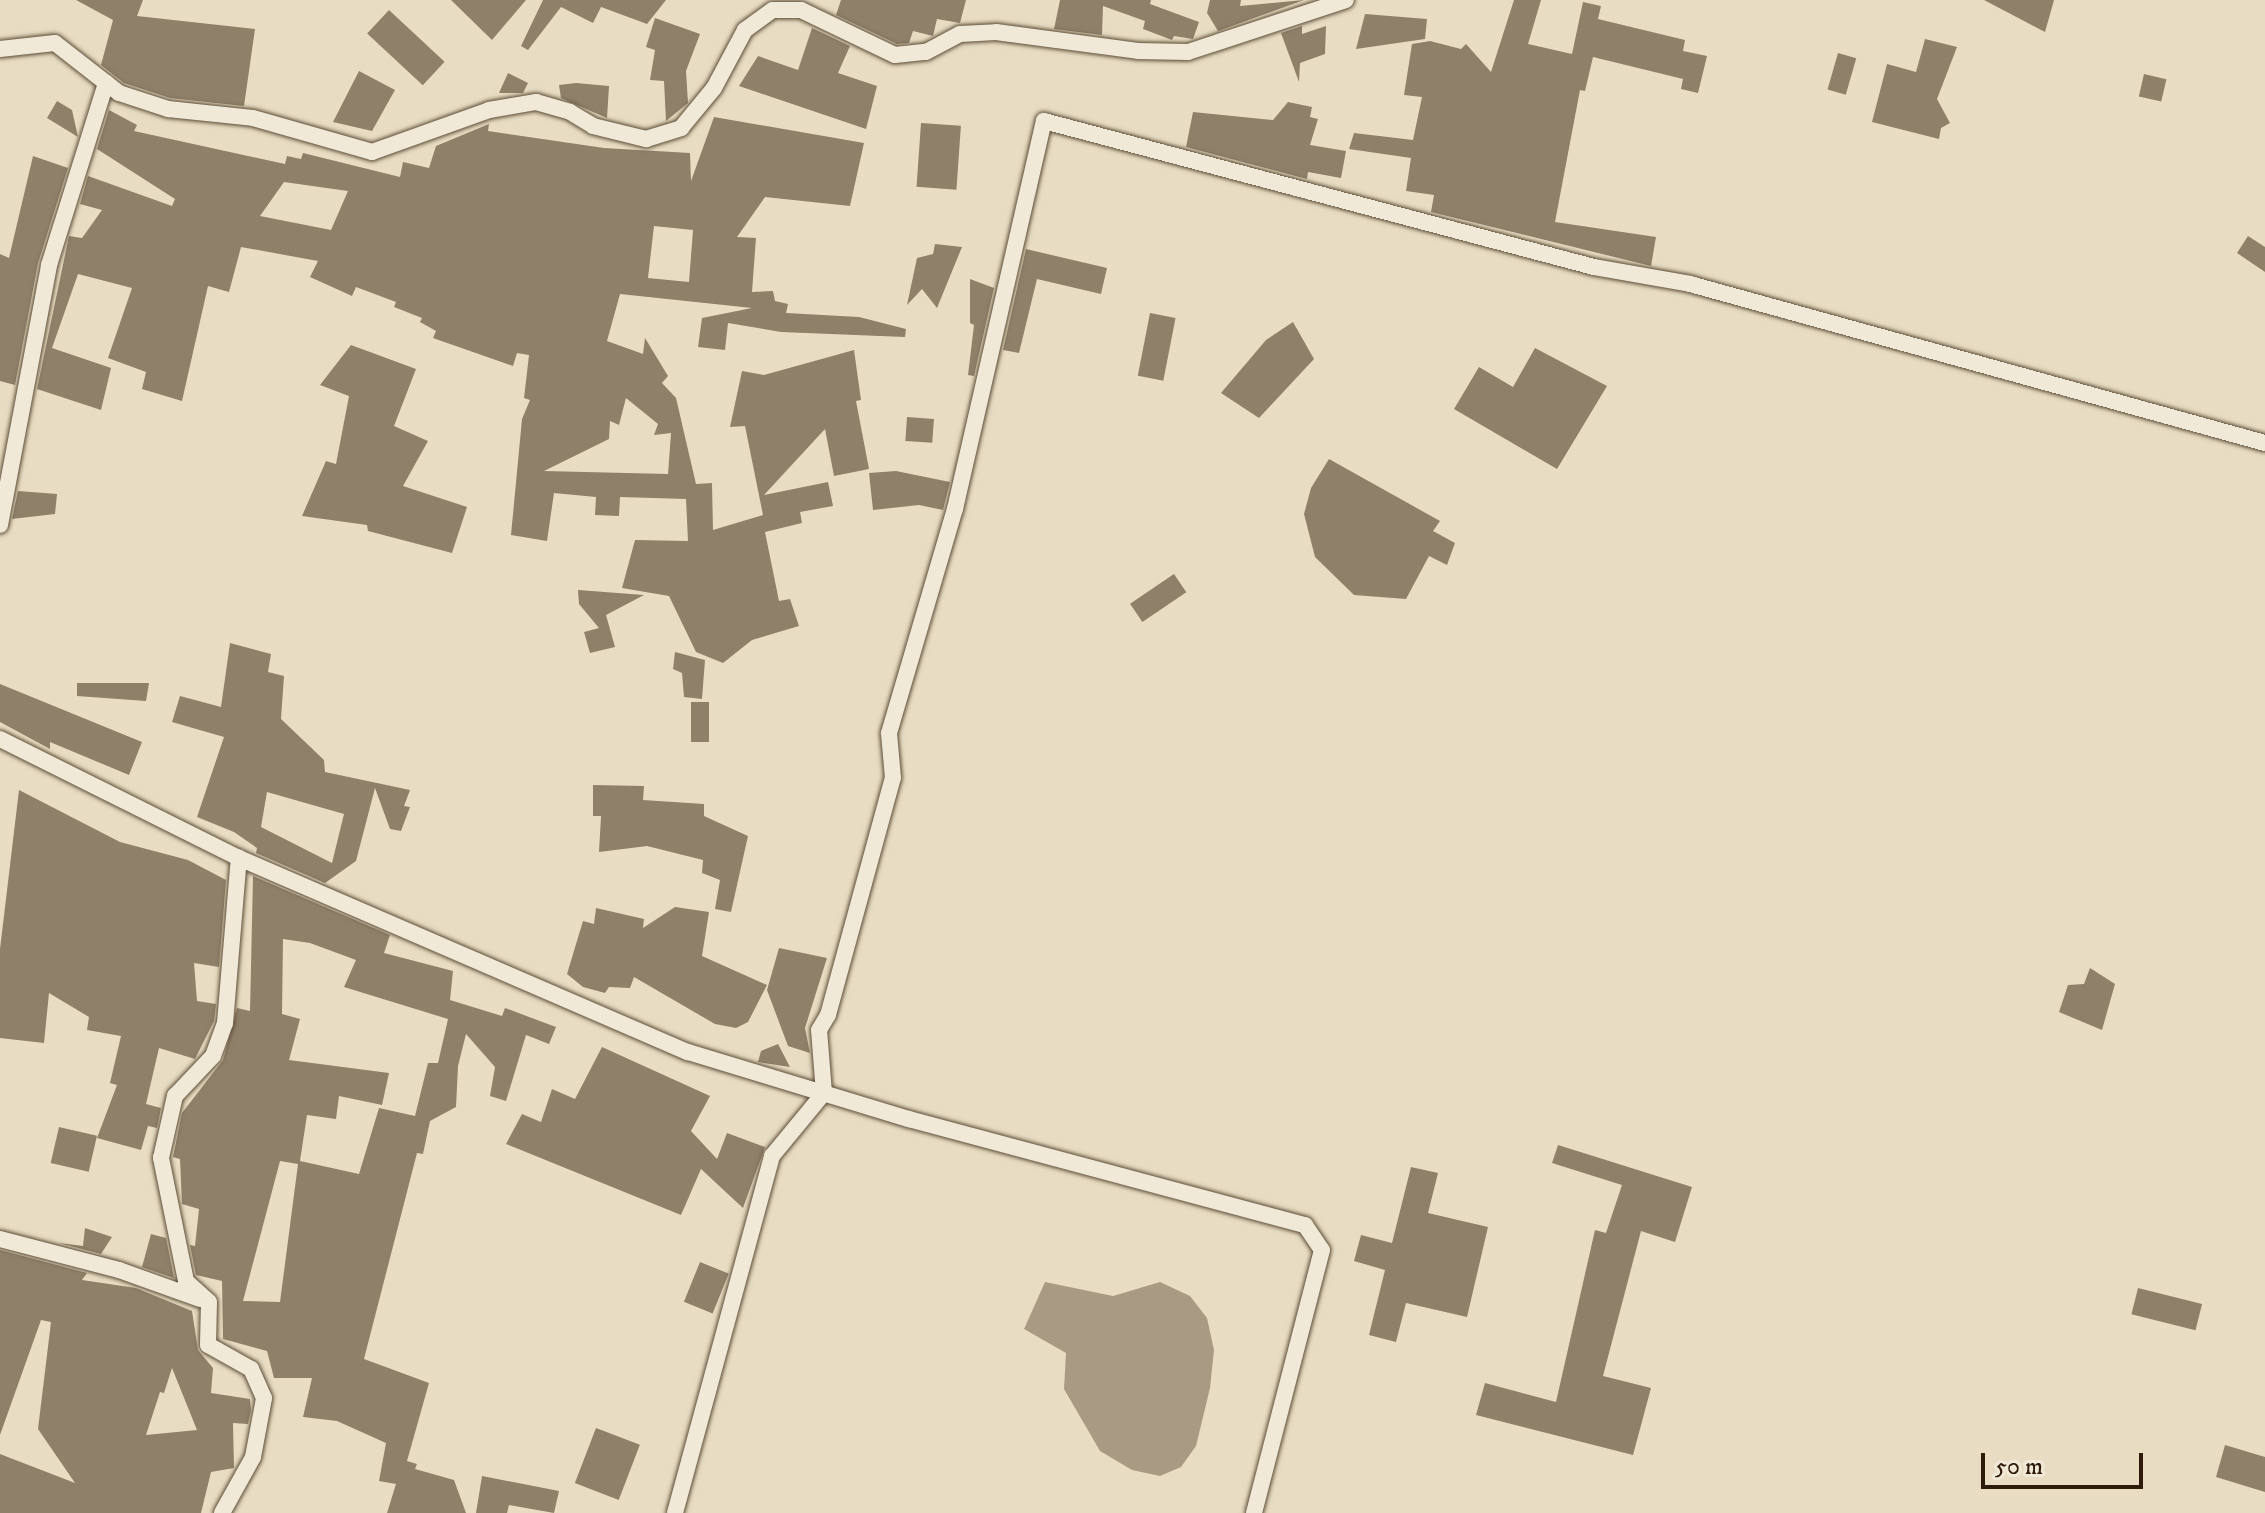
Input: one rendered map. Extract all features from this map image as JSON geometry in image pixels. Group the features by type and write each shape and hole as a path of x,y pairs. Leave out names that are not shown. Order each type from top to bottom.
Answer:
{"street":[{"path":"0,49 55,43 119,93 168,109 253,118 372,152 489,110 536,102 570,112 593,126 646,139 681,128 714,88 745,30 773,10 801,10 895,55 926,52 960,34 996,32 1138,51 1188,52 1346,0"},
{"path":"0,525 49,265 106,83"},
{"path":"675,1513 772,1156 824,1093 819,1030 828,1015 893,778 889,733 955,509 1044,121 1594,267 1690,284 2265,443"},
{"path":"0,739 239,858 688,1052 824,1093 1305,1225 1322,1250 1254,1513"},
{"path":"222,1513 253,1457 264,1398 251,1369 208,1345 209,1302 186,1281 161,1158 175,1096 213,1056 225,1023 239,858"},
{"path":"0,1239 119,1270 209,1302"}],"shaded area":[{"path":"1045,1282 1113,1296 1160,1282 1190,1296 1207,1318 1214,1350 1210,1388 1196,1446 1181,1467 1160,1476 1132,1470 1100,1451 1064,1389 1066,1353 1024,1329"}],"building":[{"path":"76,0 143,0 137,16 255,29 244,106 170,98 124,83 101,65 113,20"},
{"path":"451,0 526,0 492,40"},
{"path":"543,0 666,0 647,24 601,7 593,23 561,7 528,50 521,46"},
{"path":"841,0 966,0 960,23 937,19 933,36 913,31 909,43 897,44 836,15"},
{"path":"1060,0 1151,0 1150,4 1199,22 1193,39 1174,36 1172,40 1143,29 1145,21 1103,6 1102,35 1054,29"},
{"path":"1210,0 1241,0 1240,6 1304,0 1218,31 1207,13"},
{"path":"1514,0 1541,0 1528,44 1572,54 1583,2 1601,6 1598,19 1685,40 1683,51 1707,56 1698,93 1681,89 1683,79 1593,57 1585,91 1580,90 1555,222 1656,237 1651,266 1431,212 1434,195 1406,191 1411,158 1349,149 1354,133 1413,140 1422,97 1404,95 1412,44 1430,41 1461,49 1466,44 1491,72"},
{"path":"1984,0 2054,0 2045,32"},
{"path":"389,10 445,62 423,85 367,33"},
{"path":"1365,14 1427,19 1425,39 1356,49"},
{"path":"655,18 700,34 686,71 688,103 666,121 664,81 650,80 655,50 646,47"},
{"path":"1302,26 1302,34 1326,26 1325,54 1300,63 1299,82 1281,33"},
{"path":"812,28 850,46 838,73 877,86 866,129 739,86 758,56 798,70"},
{"path":"1925,39 1957,47 1937,99 1950,123 1941,128 1939,139 1872,122 1887,64 1916,72"},
{"path":"1838,53 1856,58 1846,95 1828,90"},
{"path":"359,71 395,90 372,131 333,122"},
{"path":"508,73 528,83 523,93 499,93"},
{"path":"2144,74 2166,79 2161,102 2139,96"},
{"path":"559,85 609,86 607,118 561,98"},
{"path":"57,101 72,110 78,137 47,118"},
{"path":"1288,102 1312,107 1310,117 1318,119 1310,145 1346,151 1341,178 1308,172 1307,179 1186,147 1193,112 1273,120"},
{"path":"109,110 137,125 134,131 285,164 287,156 301,159 303,153 400,177 403,162 429,168 436,146 489,124 488,131 604,148 690,153 691,181 714,117 864,143 850,206 765,197 737,237 756,238 752,292 773,291 775,301 788,304 786,313 859,317 906,329 905,337 781,332 728,323 725,350 698,347 702,318 752,308 620,294 607,341 643,354 645,338 668,376 662,383 676,398 696,484 712,483 713,530 763,515 745,426 730,427 742,371 764,375 854,350 861,400 856,401 869,469 834,476 825,429 764,495 828,482 833,506 800,512 802,523 765,532 779,601 790,599 799,626 752,640 723,663 696,652 669,596 622,588 635,540 688,541 686,499 620,497 619,516 595,515 596,497 554,493 547,541 511,535 522,419 530,400 524,398 529,355 517,353 513,366 433,338 436,331 420,322 422,318 394,307 396,302 356,287 352,296 310,277 318,261 241,247 229,292 208,286 182,401 142,389 146,372 108,358 132,288 78,274 52,348 111,368 101,410 37,389 69,236 82,238 102,210 80,204 88,176 172,206 175,199 97,149","holes":["284,182 348,191 331,230 260,216","654,226 693,230 689,282 648,278","626,398 658,424 654,435 671,433 668,474 544,471 609,439 610,421 619,425"]},
{"path":"921,123 961,126 956,190 917,187"},
{"path":"33,156 68,168 38,263 15,385 0,381 0,254 9,258"},
{"path":"2248,236 2265,247 2265,272 2237,253"},
{"path":"935,244 962,247 937,308 922,289 907,305 917,258 933,254"},
{"path":"1026,249 1107,268 1101,294 1037,279 1019,353 1003,350"},
{"path":"970,279 994,288 974,376 968,375 974,325 970,323"},
{"path":"1150,313 1176,318 1163,381 1138,376"},
{"path":"1293,322 1314,359 1259,418 1221,393 1266,340"},
{"path":"351,345 416,369 394,426 428,441 403,486 467,507 452,553 368,531 367,525 302,516 326,461 336,464 349,396 320,385"},
{"path":"1535,348 1607,386 1557,469 1454,409 1479,367 1513,387"},
{"path":"907,417 934,419 932,443 905,441"},
{"path":"1329,459 1440,521 1433,531 1455,543 1447,565 1429,556 1406,599 1354,595 1315,557 1304,514 1311,488"},
{"path":"896,471 950,482 943,510 919,505 873,510 869,473"},
{"path":"18,491 57,494 55,514 12,519"},
{"path":"1174,574 1186,592 1142,622 1130,604"},
{"path":"578,590 644,595 606,615 615,647 590,653 584,632 599,628 579,604"},
{"path":"230,643 271,654 268,672 284,676 281,719 324,760 325,772 410,790 404,806 410,807 401,831 390,829 375,788 356,861 325,883 256,853 257,848 234,832 197,817 224,737 172,722 180,696 221,707","holes":["267,792 344,814 332,863 261,827"]},
{"path":"675,652 705,660 702,699 684,697 682,673 673,669"},
{"path":"77,683 149,683 146,701 77,696"},
{"path":"0,684 142,742 129,775 50,742 50,749 0,722"},
{"path":"691,702 709,702 709,742 691,742"},
{"path":"593,785 644,786 643,800 704,804 704,816 748,836 731,912 715,909 720,880 702,873 703,860 647,846 599,852 601,816 593,816"},
{"path":"19,790 120,842 188,860 226,880 219,967 194,963 197,1001 216,1004 214,1021 195,1059 159,1048 146,1104 161,1108 157,1128 148,1126 141,1150 97,1138 117,1085 110,1083 121,1036 87,1030 89,1017 49,993 44,1043 0,1038 0,949"},
{"path":"253,876 390,935 384,953 453,971 450,1000 502,1016 505,1008 556,1027 549,1044 526,1035 506,1101 490,1096 495,1067 466,1034 458,1066 456,1107 430,1121 423,1154 417,1153 364,1359 429,1383 407,1461 417,1464 415,1469 454,1480 466,1513 387,1513 396,1484 379,1481 386,1443 337,1421 303,1417 312,1378 274,1378 267,1351 223,1339 222,1281 196,1275 190,1245 195,1246 199,1209 182,1204 180,1159 173,1157 182,1113 223,1060 237,1008 250,1011","holes":["283,939 310,943 356,960 344,987 448,1019 438,1063 428,1063 415,1116 379,1108 359,1174 300,1161 307,1115 336,1119 339,1096 382,1105 389,1073 289,1060 300,1019 282,1014","280,1161 298,1164 280,1302 243,1301"]},
{"path":"675,907 709,912 702,956 767,985 748,1022 736,1028 715,1024 634,977 630,988 609,987 605,993 583,987 567,974 583,921 594,924 596,908 644,919 643,928"},
{"path":"779,948 827,958 805,1028 810,1053 788,1046 767,990"},
{"path":"2090,968 2115,984 2102,1030 2059,1012 2068,985 2084,984"},
{"path":"778,1044 790,1067 758,1062 761,1051"},
{"path":"602,1047 710,1096 691,1131 717,1159 727,1133 765,1147 743,1208 701,1169 681,1215 506,1144 522,1114 541,1122 552,1089 575,1099"},
{"path":"59,1127 97,1136 89,1172 51,1163"},
{"path":"1558,1145 1692,1187 1675,1242 1641,1231 1603,1376 1651,1388 1633,1455 1476,1415 1485,1383 1556,1402 1595,1230 1606,1233 1622,1185 1552,1163"},
{"path":"1411,1167 1438,1173 1428,1213 1488,1227 1467,1317 1406,1303 1396,1342 1369,1335 1385,1270 1354,1261 1361,1235 1392,1243"},
{"path":"85,1228 112,1237 101,1254 59,1243 83,1246"},
{"path":"151,1234 166,1238 174,1278 142,1267"},
{"path":"0,1250 87,1273 82,1280 136,1288 192,1311 198,1350 213,1368 211,1393 250,1399 248,1424 233,1423 234,1468 211,1472 201,1513 0,1513 0,1454 75,1483 38,1429 51,1322 41,1320 0,1435","holes":["172,1368 197,1430 146,1435 160,1392 164,1393"]},
{"path":"700,1262 729,1274 713,1313 684,1302"},
{"path":"2138,1288 2202,1304 2196,1330 2131,1314"},
{"path":"596,1428 640,1445 619,1500 575,1483"},
{"path":"2225,1445 2265,1457 2265,1492 2216,1477"},
{"path":"482,1476 559,1491 554,1513 509,1505 507,1513 476,1513"}]}
